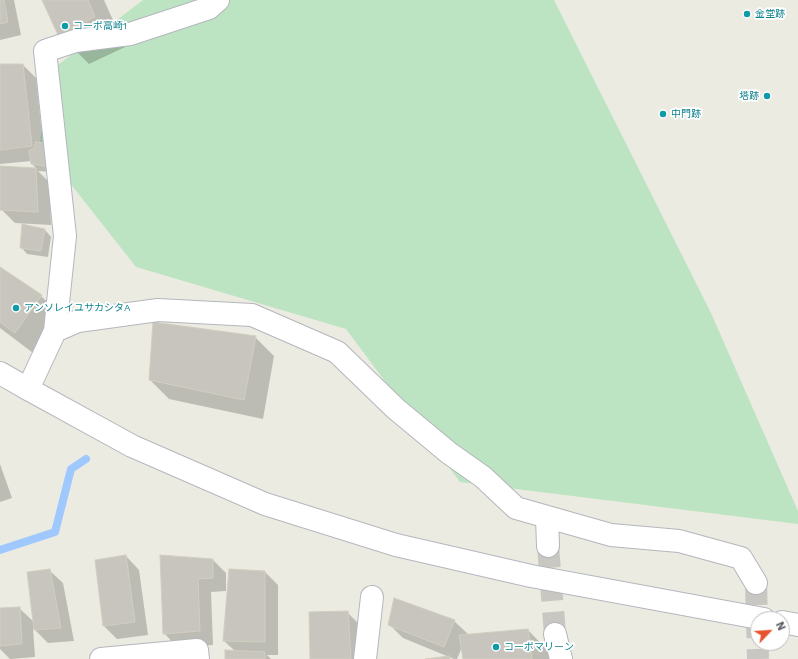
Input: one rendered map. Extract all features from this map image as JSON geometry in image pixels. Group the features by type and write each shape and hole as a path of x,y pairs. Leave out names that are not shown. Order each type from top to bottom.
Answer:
{"street":[{"path":"28,390 55,331 65,236 45,51 75,41 130,34 209,8 218,0"},
{"path":"55,331 78,321 158,310 252,316 337,352 396,409 449,453 483,477 516,508 611,535 679,541 741,558 756,582"},
{"path":"0,372 28,390 132,446 266,504 396,545 531,576 750,616"},
{"path":"547,517 548,546"},
{"path":"366,659 372,598"},
{"path":"555,634 561,659"},
{"path":"100,659 197,650 198,659"}],"green space":[{"path":"143,0 554,0 711,313 798,511 798,524 460,482 346,329 136,267 40,145 46,74"}],"building":[{"path":"0,0 4,0 8,22 0,24"},
{"name":"コーポ高崎1","path":"42,0 88,0 95,17 58,35"},
{"path":"0,64 23,64 32,146 0,150"},
{"path":"36,142 45,143 46,166 31,164 29,151 34,148"},
{"path":"0,166 36,168 38,212 0,210"},
{"path":"22,224 45,229 41,251 20,248"},
{"name":"アンソレイユサカシタA","path":"0,267 42,295 15,333 0,322"},
{"path":"153,322 256,336 244,400 149,380"},
{"path":"126,555 135,622 103,626 95,560"},
{"path":"160,555 213,559 213,578 198,579 200,631 163,634"},
{"path":"50,569 61,628 34,630 27,572"},
{"path":"229,569 265,571 265,642 223,641"},
{"path":"394,598 455,620 444,647 388,625"},
{"path":"20,607 22,644 0,646 0,608"},
{"path":"348,611 351,659 310,659 309,612"},
{"name":"コーポマリーン","path":"528,629 532,659 463,659 459,635"},
{"path":"225,650 265,652 265,659 225,659"},
{"path":"449,656 450,659 425,659"}],"waterway":[{"path":"0,550 55,532 71,469 86,459"}],"tunnel":[{"path":"548,546 555,634"},
{"path":"756,583 758,659"}],"place":[{"name":"金堂跡","path":"747,14"},
{"name":"コーポ高崎1","path":"65,26"},
{"name":"塔跡","path":"767,96"},
{"name":"中門跡","path":"663,114"},
{"name":"アンソレイユサカシタA","path":"16,308"},
{"name":"コーポマリーン","path":"496,647"}]}
